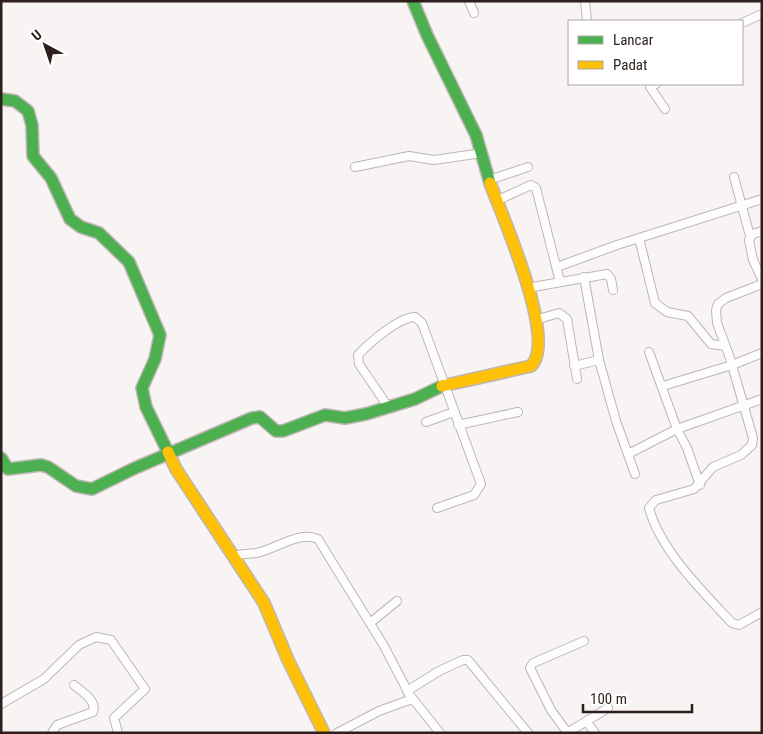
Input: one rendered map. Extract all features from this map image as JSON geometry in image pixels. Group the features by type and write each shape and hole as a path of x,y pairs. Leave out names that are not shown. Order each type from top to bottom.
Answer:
{"street":[{"path":"1,458 8,469 13,470 40,465 48,467 76,486 92,489 168,453 252,418 260,417 276,431 283,431 325,415 345,418 389,408 415,399 444,385 531,366 537,359 540,346 536,320 527,288 498,200 489,180 477,136 443,71 413,1"},
{"path":"469,1 474,13"},
{"path":"587,20 588,2"},
{"path":"743,23 762,14"},
{"path":"651,85 665,109"},
{"path":"1,99 14,101 28,111 32,125 33,156 51,178 70,219 81,227 99,233 129,262 160,335 155,359 142,388 146,408 168,453 232,556 251,580 264,603 288,660 324,733"},
{"path":"355,168 410,156 434,160 482,153"},
{"path":"489,180 528,168"},
{"path":"734,177 750,236 753,260 762,279"},
{"path":"498,200 532,186 536,188 560,282"},
{"path":"557,267 639,238 762,199"},
{"path":"750,236 762,230"},
{"path":"639,238 655,303 667,312 688,316 712,344 725,346"},
{"path":"527,288 608,274 613,290"},
{"path":"584,277 599,360 635,474"},
{"path":"762,284 726,298 718,304 716,310 717,323 753,438 752,445 741,455 713,467 700,485 687,492 656,500 649,508 663,540 682,566 732,623 738,625 762,612"},
{"path":"536,320 559,313 564,315 577,379"},
{"path":"389,408 359,364 358,355 392,327 411,317 416,317 422,323 481,484 481,488 474,495 437,508"},
{"path":"649,352 700,485"},
{"path":"663,386 732,366 762,353"},
{"path":"574,366 599,360"},
{"path":"628,454 677,429 762,399"},
{"path":"426,422 454,412"},
{"path":"458,425 518,412"},
{"path":"232,556 256,553 288,541 316,537 370,623 412,699 440,733"},
{"path":"370,623 397,601"},
{"path":"1,704 44,679 86,640 103,637 111,640 117,647 145,689 114,718 118,733"},
{"path":"584,641 533,663 530,668 551,710 567,733 608,708"},
{"path":"407,691 439,671 468,660 528,733"},
{"path":"52,733 58,726 93,712 93,704 88,696 74,685"},
{"path":"337,733 379,711 412,699"},
{"path":"586,721 594,733"}],"traffic: fast":[{"path":"413,1 427,35 476,135 490,183"},
{"path":"1,99 15,101 28,111 32,125 33,156 51,178 70,219 81,227 99,233 129,262 160,335 155,359 142,388 146,407 168,452"},
{"path":"1,458 8,469 41,465 48,467 76,486 92,489 135,468 252,418 260,417 276,431 283,431 325,415 345,418 366,414 415,399 442,386"}],"traffic: slow":[{"path":"442,386 531,366 537,352 538,331 533,305 525,277 490,183"},
{"path":"168,452 176,469 264,603 288,660 324,733"}]}
